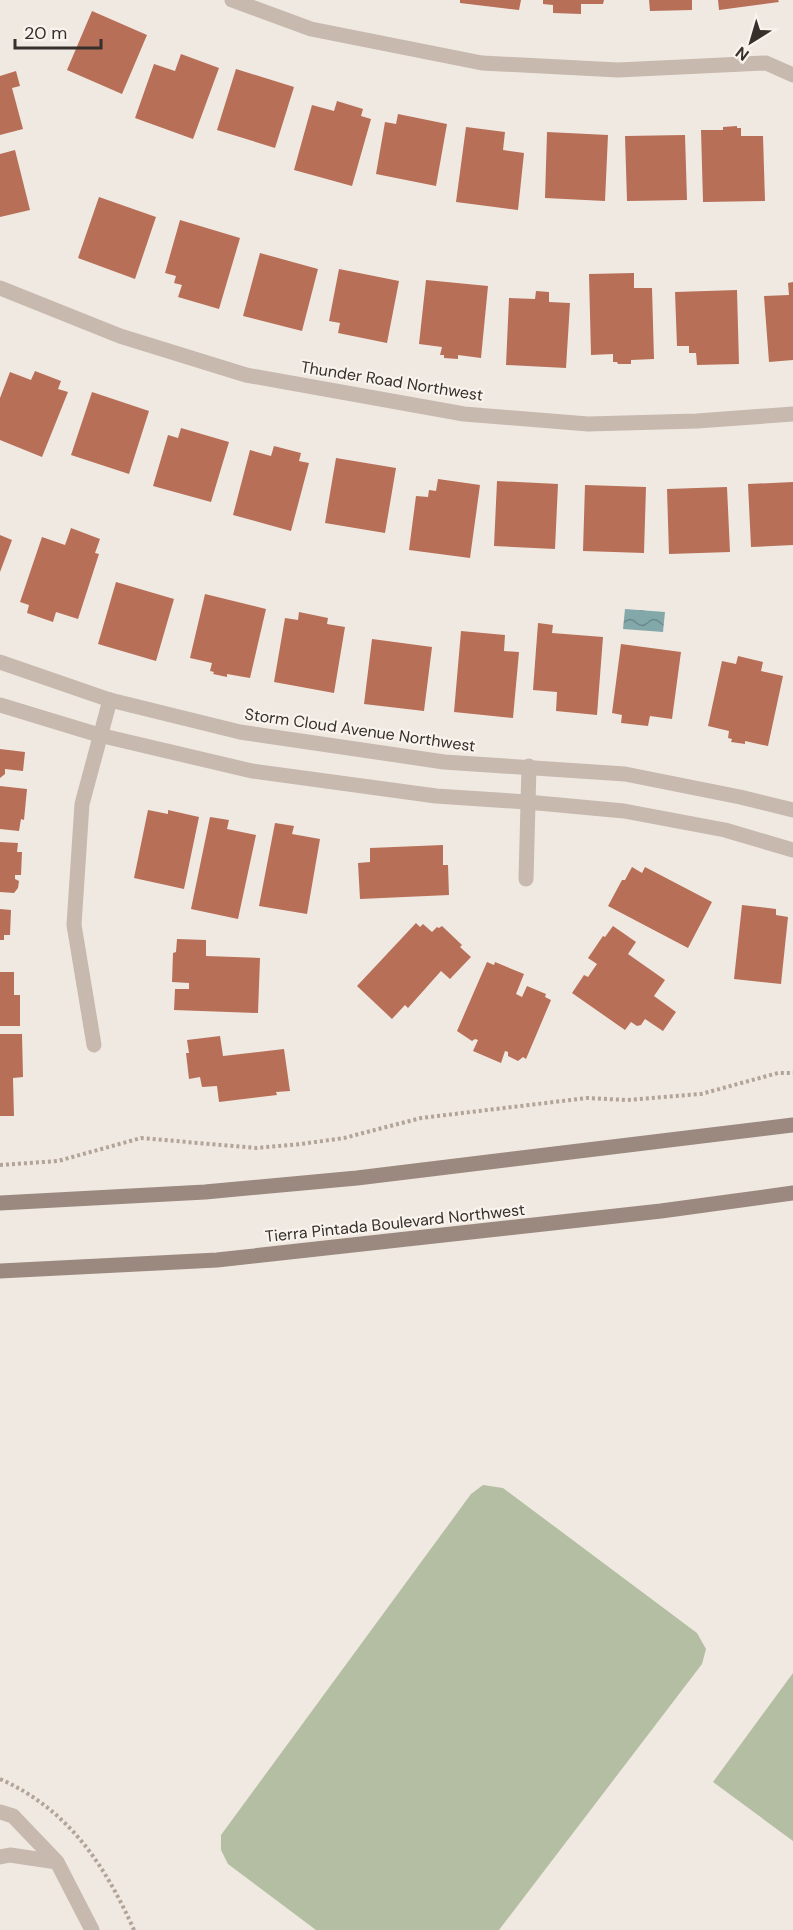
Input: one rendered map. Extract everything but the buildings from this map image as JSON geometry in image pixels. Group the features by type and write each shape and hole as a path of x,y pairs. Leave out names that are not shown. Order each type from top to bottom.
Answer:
{"main road":[{"path":"0,1203 205,1192 357,1178 793,1125"},
{"name":"Tierra Pintada Boulevard Northwest","path":"0,1270 217,1260 661,1211 793,1193"}],"street":[{"path":"232,0 311,29 482,63 618,70 765,63 793,75"},
{"name":"Thunder Road Northwest","path":"0,288 120,336 246,375 464,414 588,424 696,421 793,414"},
{"name":"Storm Cloud Avenue Northwest","path":"0,662 110,700 240,732 444,762 625,774 793,810"},
{"path":"94,1045 74,926 82,804 110,700"},
{"path":"0,705 99,735 252,771 436,796 624,811 725,830 793,850"},
{"path":"525,879 529,766"},
{"path":"0,1812 13,1816 57,1862 92,1930"},
{"path":"0,1857 10,1855 57,1862"}],"path":[{"path":"0,1165 58,1161 141,1138 256,1148 301,1144 344,1138 421,1118 504,1106 587,1098 627,1100 701,1094 778,1073 793,1073"},
{"path":"0,1779 22,1789 56,1814 86,1844 117,1892 134,1930"}],"green space":[{"path":"483,1485 503,1488 697,1633 706,1649 702,1664 499,1930 316,1930 228,1864 221,1850 221,1835 471,1494"},
{"path":"793,1673 793,1841 713,1782"}],"water":[{"path":"625,609 665,612 663,632 623,629"}]}
